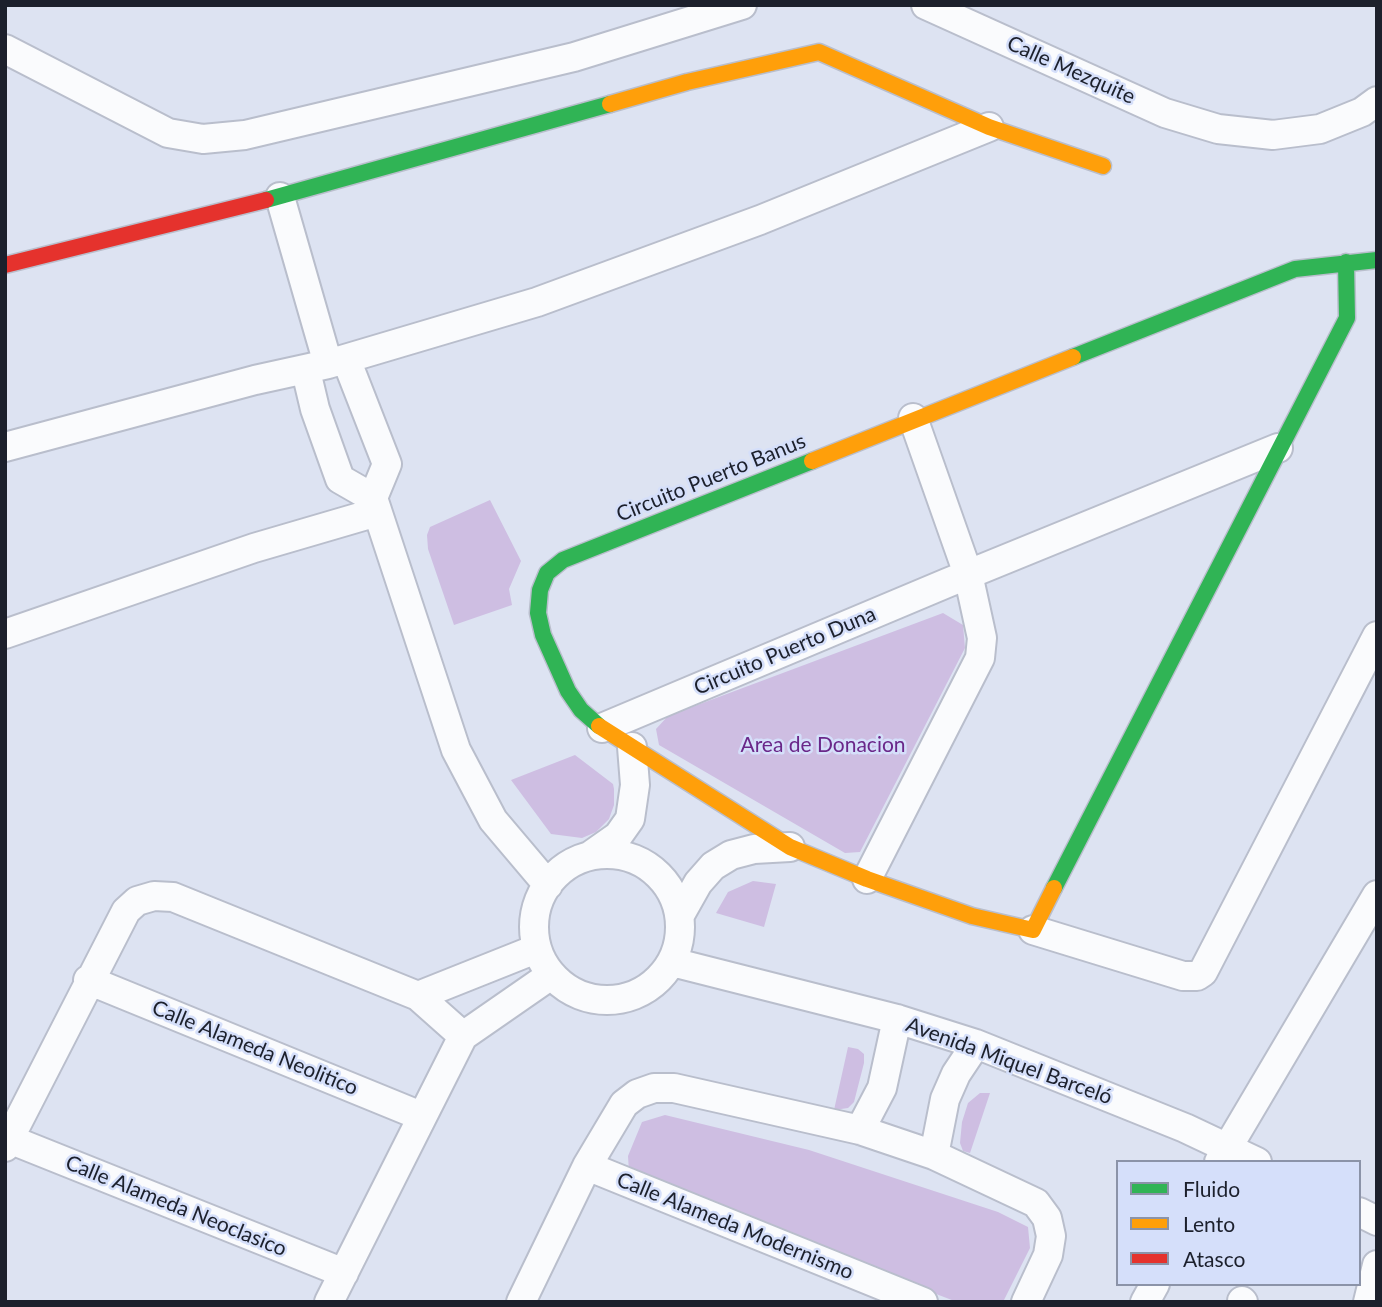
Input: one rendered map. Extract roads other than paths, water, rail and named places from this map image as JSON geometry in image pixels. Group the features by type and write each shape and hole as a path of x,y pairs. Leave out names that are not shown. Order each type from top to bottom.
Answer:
{"street":[{"path":"5,48 168,134 203,139 245,135 574,57 742,5"},
{"name":"Calle Mezquite","path":"926,5 1165,113 1218,129 1273,135 1320,129 1362,111 1377,101"},
{"path":"5,265 280,197 687,82 819,52 989,127 1103,166"},
{"path":"5,447 255,380 327,365 551,297 760,220 989,127"},
{"path":"280,197 327,365 387,464 375,505 456,750 493,820 548,885"},
{"name":"Circuito Puerto Banus","path":"1033,930 972,916 867,879 790,846 602,729 581,710 568,691 543,635 539,601 547,573 563,560 914,418 1295,269 1377,260"},
{"path":"1346,262 1347,318 1033,930 1183,976 1197,976 1203,972 1377,636"},
{"path":"327,365 315,409 340,479 375,505"},
{"path":"867,879 980,658 982,638 968,574 914,418"},
{"name":"Circuito Puerto Duna","path":"602,729 968,574 1278,448"},
{"path":"5,634 375,505"},
{"path":"591,855 615,853 638,860 658,873 672,893 680,915 680,940 672,962 658,980 640,993 618,1000 595,1000 570,991 551,975 536,949 533,919 548,885 618,836 630,819 635,785 632,747"},
{"path":"680,915 698,883 713,866 731,855 754,849 790,846"},
{"path":"1223,1154 1369,925 1377,895"},
{"path":"7,1143 88,980 126,911 137,901 154,896 173,897 418,996 463,1036"},
{"path":"418,996 536,949"},
{"name":"Avenida Miquel Barceló","path":"672,962 898,1019 976,1044 1223,1154 1248,1160"},
{"path":"329,1302 463,1036 551,975"},
{"name":"Calle Alameda Neolitico","path":"88,980 421,1116"},
{"path":"860,1130 882,1088 898,1019"},
{"path":"934,1155 945,1099 956,1074 976,1044"},
{"path":"522,1302 587,1166 624,1104 637,1094 654,1088 674,1088 860,1130 934,1155 1036,1203 1047,1218 1051,1236 1048,1255 1026,1302"},
{"name":"Calle Alameda Neoclasico","path":"7,1143 344,1273"},
{"name":"Calle Alameda Modernismo","path":"587,1166 923,1302"},
{"path":"1361,1213 1377,1221"},
{"path":"1368,1302 1377,1265"},
{"path":"1145,1302 1153,1286"}],"park label":[{"name":"Area de Donacion","path":"823,745"}]}
